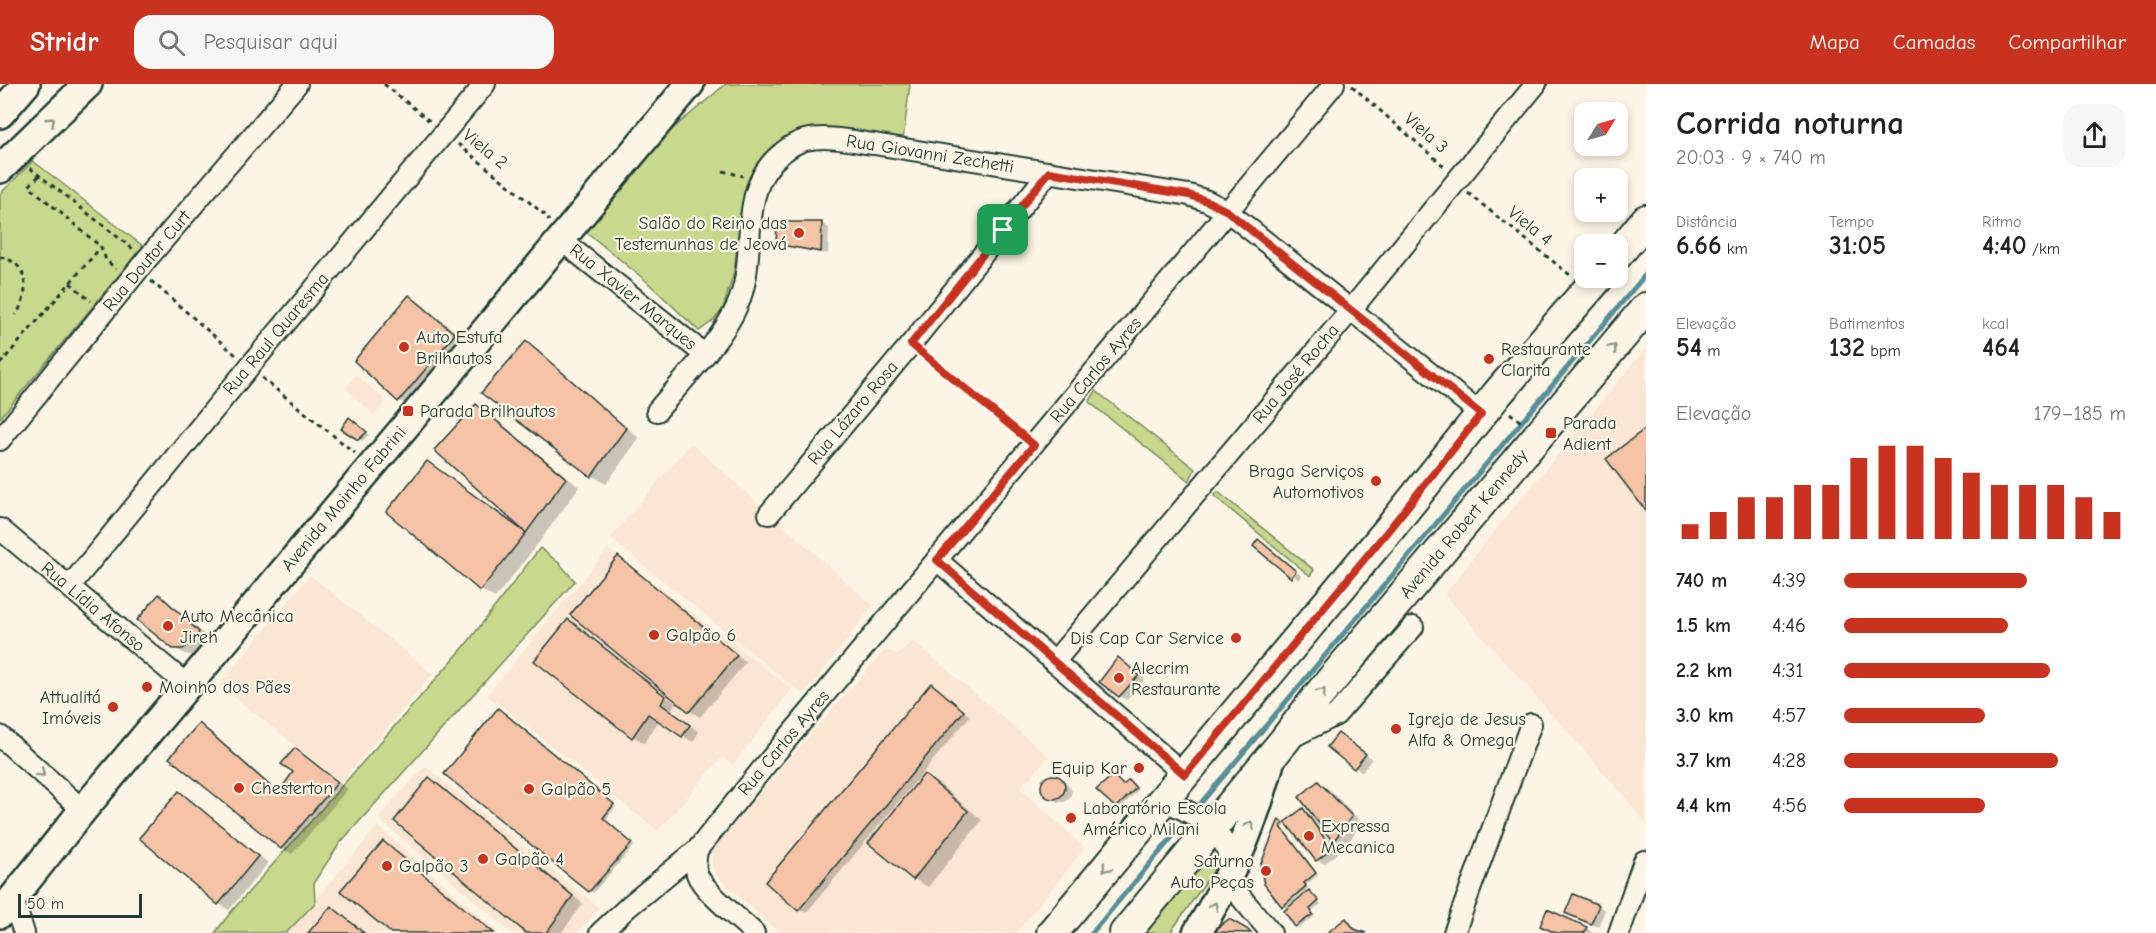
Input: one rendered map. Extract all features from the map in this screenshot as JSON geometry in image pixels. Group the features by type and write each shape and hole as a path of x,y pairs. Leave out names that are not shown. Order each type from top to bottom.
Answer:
{"main road":[{"path":"1628,242 1646,220"},
{"path":"1052,933 1168,802 1185,775 1391,527 1494,412 1590,288"},
{"name":"Avenida Robert Kennedy","path":"1125,933 1207,825 1278,748 1318,696 1646,308"}],"street":[{"path":"0,114 26,84"},
{"path":"0,169 88,84"},
{"name":"Rua Doutor Curt","path":"0,440 147,259 297,84"},
{"name":"Rua Raul Quaresma","path":"70,586 485,84"},
{"name":"Avenida Moinho Fabrini","path":"6,905 690,84"},
{"name":"Rua Carlos Ayres","path":"600,933 698,850 756,776 1334,84"},
{"name":"Rua José Rocha","path":"1054,662 1350,311 1536,84"},
{"name":"Rua Giovanni Zechetti","path":"657,411 704,354 737,307 746,282 752,204 755,191 768,167 789,148 804,140 823,138 1049,172 1189,195 1207,201 1227,211 1350,311 1494,412"},
{"name":"Rua Lázaro Rosa","path":"769,514 911,344 1049,172"},
{"name":"Rua Xavier Marques","path":"561,240 704,354"},
{"name":"Rua Lídia Afonso","path":"0,529 187,686"},
{"path":"937,560 1185,775"},
{"name":"Avenida Robert Kennedy","path":"1197,933 1228,879 1261,798 1278,748 1336,715 1413,627"},
{"path":"1454,933 1531,724"},
{"path":"0,736 83,810"},
{"path":"1168,802 1207,825 1221,838 1229,859 1228,879 1271,933"},
{"path":"698,850 695,862 697,873 704,885 754,933"},
{"path":"1627,928 1644,861"},
{"path":"6,905 24,933"}],"path":[{"name":"Viela 2","path":"384,84 545,215 561,240"},
{"name":"Viela 3","path":"1348,84 1444,165 1456,182"},
{"path":"723,171 743,176"},
{"path":"122,275 106,260 100,247 29,186 39,176 140,255"},
{"name":"Viela 4","path":"1456,182 1574,270"},
{"path":"0,364 100,247"},
{"path":"0,257 12,260 24,274 25,294 22,306 16,315"},
{"path":"70,283 97,306"},
{"path":"911,344 1034,445"},
{"path":"1494,412 1527,427"}],"shaded area":[{"path":"1646,348 1646,824 1619,790 1445,595 1478,551"},
{"path":"356,375 386,401 374,415 345,388"},
{"path":"691,443 873,606 804,695 610,538"},
{"path":"608,549 792,689 733,765 722,757 658,831 487,695"},
{"path":"310,575 433,674 341,782 219,685"},
{"path":"913,641 1049,757 1020,788 1085,848 1016,933 779,933 716,875 712,867 712,855 716,842 885,650 898,654"},
{"name":"Galpão 4","path":"425,766 599,908 578,933 512,933 378,818"},
{"name":"Galpão 3","path":"378,826 499,933 287,933"}],"green space":[{"path":"726,84 910,84 903,140 879,136 768,154 757,166 748,183 742,203 734,272 723,309 714,320 699,331 645,280 585,231 657,142"},
{"path":"33,161 143,246 0,418 0,194"},
{"path":"1096,391 1195,469 1189,481 1089,402"},
{"path":"1218,492 1314,570 1310,576 1214,496"},
{"path":"540,548 559,563 575,581 340,843 314,882 315,903 286,933 215,933 464,647"},
{"path":"1202,859 1214,870 1170,933 1141,933"}],"building":[{"name":"Salão do Reino das Testemunhas de Jeová","path":"777,222 822,222 821,252 776,244"},
{"name":"Auto Estufa Brilhautos","path":"409,295 455,334 398,402 354,361"},
{"path":"526,341 626,428 591,477 481,393"},
{"path":"476,404 566,478 526,533 434,450"},
{"path":"349,417 367,432 358,440 341,429"},
{"path":"1646,428 1646,511 1606,459"},
{"path":"427,461 526,533 480,591 386,512"},
{"path":"1258,539 1296,571 1291,578 1253,546"},
{"name":"Galpão 6","path":"618,556 737,655 689,712 570,615"},
{"name":"Auto Mecânica Jireh","path":"159,594 199,632 196,638 183,649 173,649 137,620"},
{"path":"568,619 665,696 661,704 690,725 682,737 648,714 632,738 534,661"},
{"name":"Alecrim Restaurante","path":"1118,657 1139,675 1119,697 1099,682"},
{"path":"931,683 964,711 798,911 765,882"},
{"name":"Galpão 5","path":"498,708 614,804 603,818 632,843 589,892 444,774"},
{"name":"Chesterton","path":"199,723 278,793 293,772 281,764 295,748 338,782 281,849 169,758"},
{"path":"1338,733 1366,754 1354,769 1327,747"},
{"path":"924,774 968,811 913,880 868,843"},
{"path":"1053,775 1058,776 1064,782 1064,792 1058,798 1053,799 1048,798 1042,792 1041,787 1042,782 1048,776"},
{"path":"1113,775 1123,785 1129,780 1136,788 1116,808 1096,790"},
{"name":"Galpão 4","path":"429,777 573,896 546,933 526,933 394,821"},
{"path":"1318,781 1352,816 1333,842 1299,797"},
{"path":"179,791 258,856 218,905 139,838"},
{"name":"Expressa Mecanica","path":"1303,808 1332,849 1316,861 1285,822"},
{"path":"1279,819 1283,823 1281,827 1316,873 1304,883 1306,886 1282,907 1264,884 1260,866"},
{"name":"Galpão 3","path":"383,841 494,933 391,933 340,891"},
{"path":"1309,890 1319,901 1310,909 1313,914 1295,927 1284,911"},
{"path":"1573,894 1599,905 1591,924 1565,913"},
{"path":"331,906 364,933 308,933"},
{"path":"1547,909 1587,927 1584,933 1556,933 1540,926"},
{"path":"1346,918 1354,929 1366,933 1327,933"},
{"path":"1229,919 1247,929 1251,933 1212,932"}],"waterway":[{"path":"1195,810 1646,274"},
{"path":"1092,933 1189,817"}],"place":[{"name":"Salão do Reino das Testemunhas de Jeová","path":"799,233"},
{"name":"Auto Estufa Brilhautos","path":"404,347"},
{"name":"Restaurante Clarita","path":"1489,359"},
{"name":"Parada Brilhautos","path":"408,411"},
{"name":"Parada Adient","path":"1551,433"},
{"name":"Braga Serviços Automotivos","path":"1376,481"},
{"name":"Auto Mecânica Jireh","path":"168,626"},
{"name":"Galpão 6","path":"654,635"},
{"name":"Dis Cap Car Service","path":"1236,638"},
{"name":"Alecrim Restaurante","path":"1119,678"},
{"name":"Moinho dos Pães","path":"147,687"},
{"name":"Attualitá Imóveis","path":"113,707"},
{"name":"Igreja de Jesus Alfa & Omega","path":"1396,729"},
{"name":"Equip Kar","path":"1139,768"},
{"name":"Chesterton","path":"239,788"},
{"name":"Galpão 5","path":"529,789"},
{"name":"Laboratório Escola Américo Milani","path":"1071,818"},
{"name":"Expressa Mecanica","path":"1309,836"},
{"name":"Galpão 4","path":"483,859"},
{"name":"Galpão 3","path":"387,866"},
{"name":"Saturno Auto Peças","path":"1266,871"}],"route":[{"path":"1049,172 1189,195 1207,201 1227,211 1481,414 1391,527 1185,775 937,560 1034,445 911,344 1003,230 1049,172"}]}
